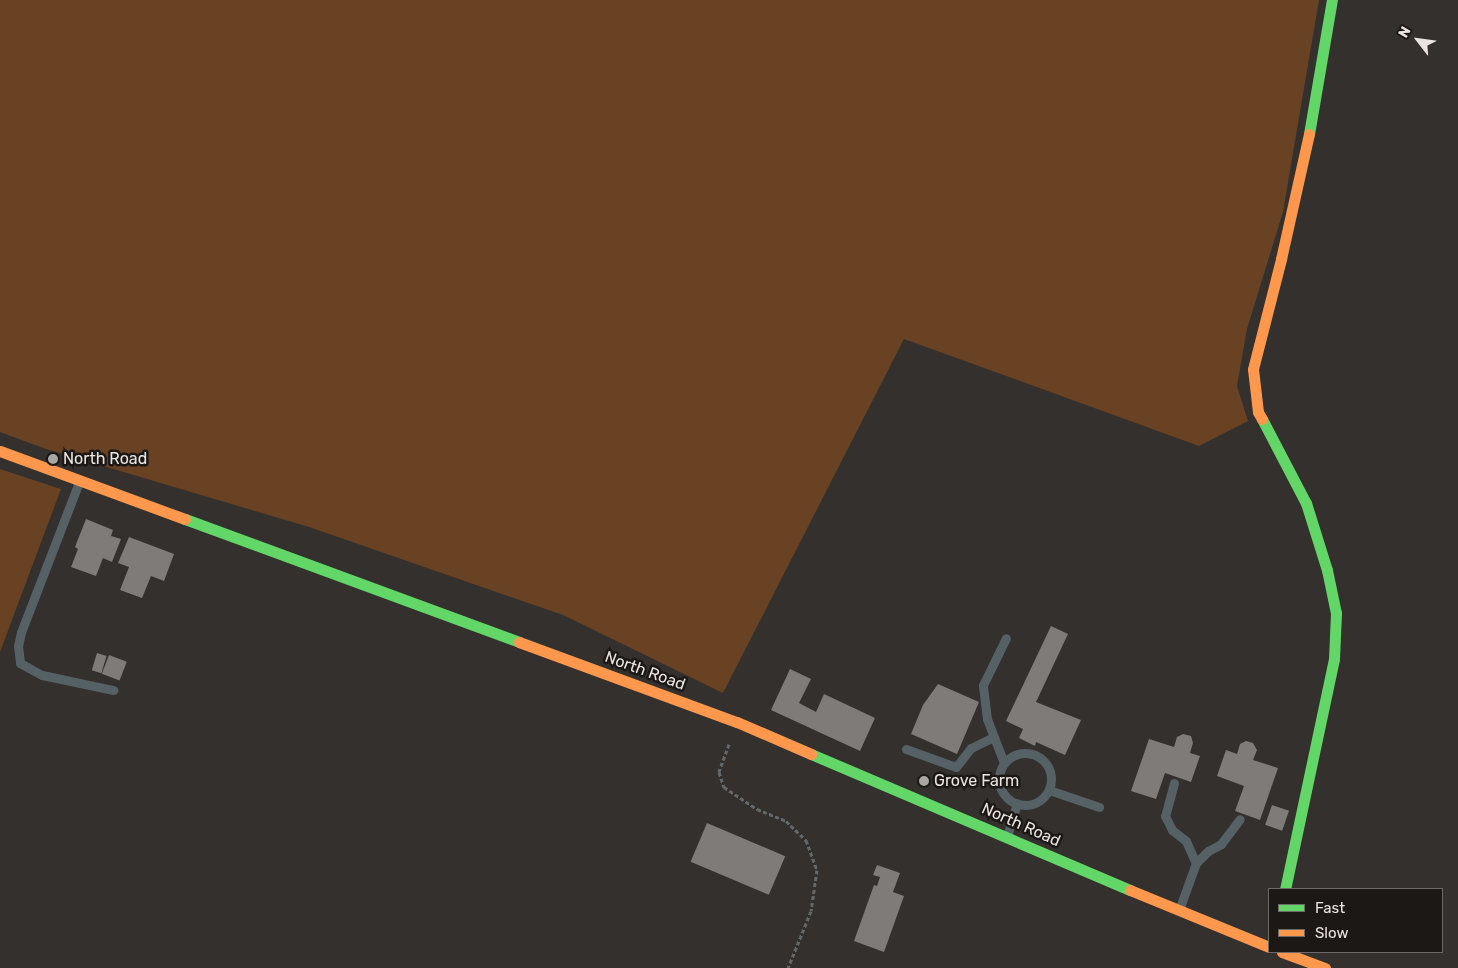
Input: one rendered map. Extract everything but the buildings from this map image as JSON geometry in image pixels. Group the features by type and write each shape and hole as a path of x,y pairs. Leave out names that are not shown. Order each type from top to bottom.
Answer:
{"main road":[{"path":"1285,888 1334,658 1336,613 1327,570 1306,502 1258,412 1253,369 1281,259 1307,144 1332,0"},
{"name":"North Road","path":"0,451 737,722 1268,947"},
{"path":"1285,953 1325,968"}],"lane":[{"path":"80,480 21,632 18,646 20,663 42,675 113,690"},
{"path":"1004,763 987,719 983,685 1006,638"},
{"path":"906,749 956,766 971,748 994,737"},
{"path":"1020,754 1038,757 1050,772 1049,790 1043,798 1026,806 1006,798 1000,787 999,775 1004,763 1011,757 1020,754"},
{"path":"1174,783 1165,816 1172,830 1186,841 1196,863"},
{"path":"1049,790 1098,807"},
{"path":"1006,836 1017,804"},
{"path":"1179,910 1196,863 1208,851 1221,844 1240,819"}],"path":[{"path":"737,722 719,772 724,787 757,809 786,821 806,840 817,870 810,910 788,968"}],"shaded area":[{"path":"0,0 1319,0 1283,212 1247,329 1237,386 1248,421 1199,446 904,339 723,693 563,615 309,527 46,449 0,432"},
{"path":"0,469 61,489 0,652"}],"traffic: fast":[{"path":"1309,134 1332,0"},
{"path":"1262,419 1306,503 1327,570 1336,613 1334,659 1285,888"},
{"path":"185,519 519,642"},
{"path":"811,754 1130,890"}],"traffic: slow":[{"path":"1262,419 1258,412 1253,369 1281,259 1309,134"},
{"path":"0,451 185,519"},
{"path":"519,642 737,722 811,754"},
{"path":"1130,890 1268,947"},
{"path":"1285,953 1325,968"}],"place":[{"name":"North Road","path":"53,459"},
{"name":"Grove Farm","path":"924,781"}]}
